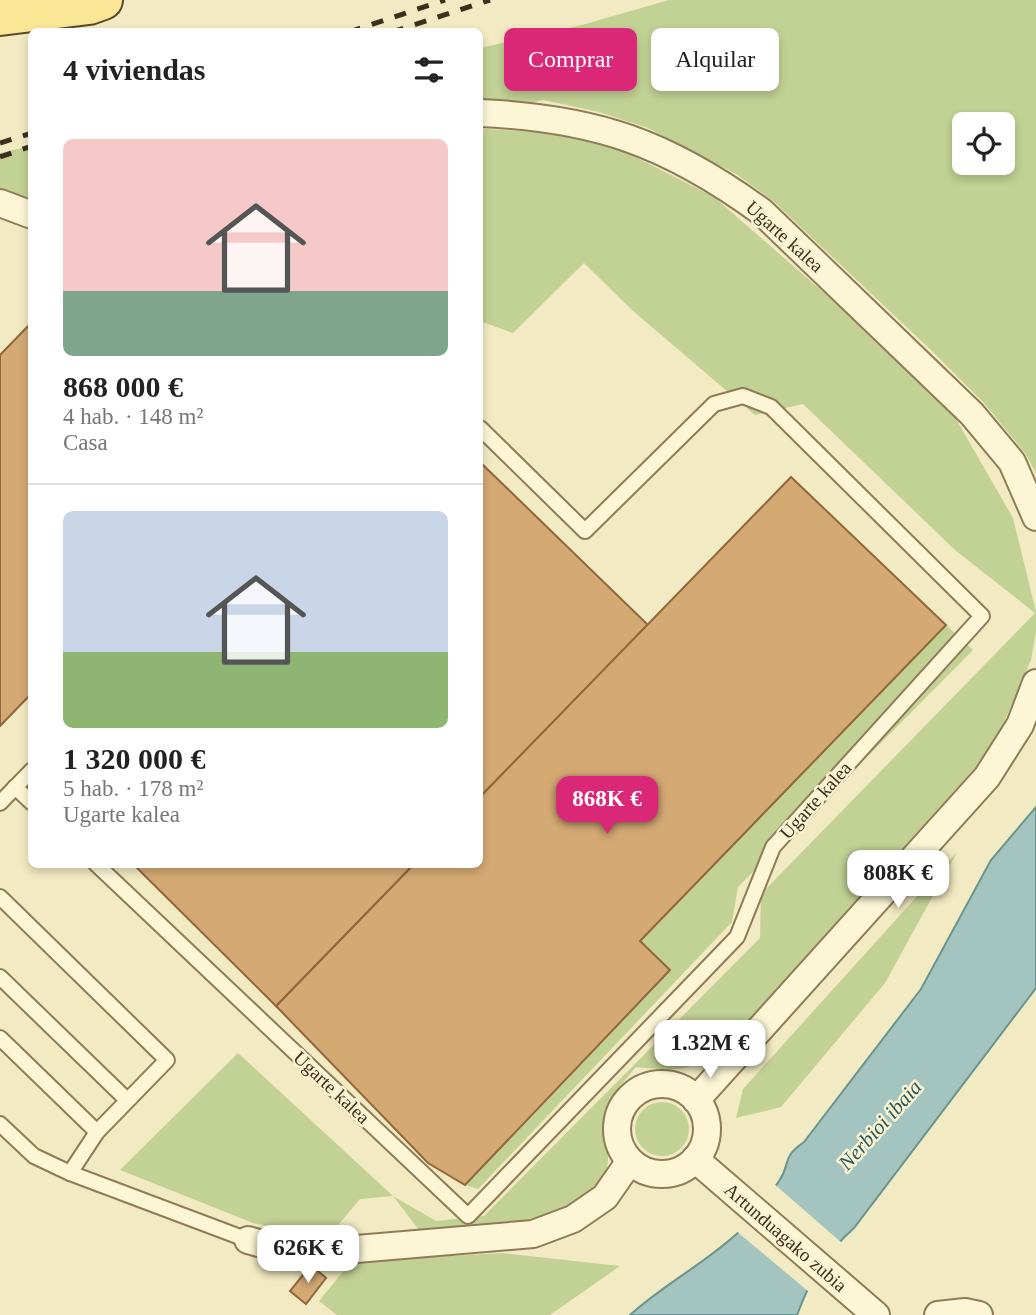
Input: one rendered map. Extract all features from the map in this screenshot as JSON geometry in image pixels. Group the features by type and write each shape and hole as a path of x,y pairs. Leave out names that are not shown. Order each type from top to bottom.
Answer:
{"main road":[{"path":"0,16 89,5 103,0"}],"street":[{"name":"Ugarte kalea","path":"483,113 541,116 595,127 643,143 727,187 762,212 972,414 1012,462 1036,517"},
{"path":"0,203 28,214"},
{"path":"696,1100 987,777 1020,725 1036,683"},
{"path":"659,1084 680,1087 696,1100 707,1130 701,1151 695,1159 685,1167 663,1174 639,1168 630,1161 619,1143 617,1133 620,1113 632,1096 659,1084"},
{"name":"Artunduagako zubia","path":"695,1159 876,1315"},
{"path":"248,1240 284,1250 321,1252 533,1234 573,1219 605,1197 630,1161"},
{"path":"938,1315 965,1312 979,1315"}],"lane":[{"name":"Ugarte kalea","path":"100,868 468,1216 737,937 773,847 982,616 771,407 743,396 714,404 585,531 483,431"},
{"path":"0,803 28,774"},
{"path":"15,788 28,799"},
{"path":"0,897 167,1060 97,1132 70,1173"},
{"path":"0,978 127,1100"},
{"path":"0,1038 97,1132"},
{"path":"0,1124 34,1156 70,1173 248,1240"}],"green space":[{"path":"669,0 1036,0 1036,473 1025,453 984,403 932,351 772,200 736,174 648,128 599,112 543,100 483,114 483,47 504,43 504,91 637,91 637,28 569,28"},
{"path":"483,130 594,136 714,197 837,304 952,412 1013,518 1036,612 1036,632 1031,660 993,748 726,1045 694,1065 674,1069 636,1067 626,1079 604,1115 608,1164 594,1189 575,1203 551,1214 523,1221 419,1230 393,1196 436,1221 484,1216 760,938 761,894 1035,613 955,550 803,404 755,415 632,310 584,263 513,333 483,322"},
{"path":"28,147 28,208 0,196 0,153"},
{"path":"946,625 973,650 738,887 732,922 478,1189 465,1185 670,971 640,941"},
{"path":"957,852 885,983 781,1107 736,1118 743,1089"},
{"path":"238,1053 393,1196 360,1199 328,1237 253,1223 120,1170"},
{"path":"667,1102 677,1106 685,1114 689,1129 685,1144 677,1152 657,1156 647,1152 639,1144 635,1124 639,1114 647,1106"},
{"path":"502,1253 620,1266 550,1315 337,1315 319,1301 351,1262"}],"water":[{"name":"Nerbioi ibaia","path":"1036,807 1036,988 854,1228 827,1257 807,1290 797,1315 630,1315 729,1241 757,1212 779,1181 789,1157 804,1142 921,989 991,860"}],"pier":[{"path":"773,1183 842,1243 809,1292 735,1230"}],"building":[{"path":"28,326 28,697 0,726 0,355"},
{"path":"483,465 648,625 483,794"},
{"path":"791,477 946,625 640,941 670,970 465,1185 428,1163 276,1006 410,868 483,868 483,794"},
{"path":"137,868 410,868 276,1006"},
{"path":"311,1265 326,1278 306,1304 290,1291"}],"railway":[{"path":"361,28 445,0"},
{"path":"404,28 490,0"},
{"path":"0,143 28,134"},
{"path":"0,157 28,147"}]}
